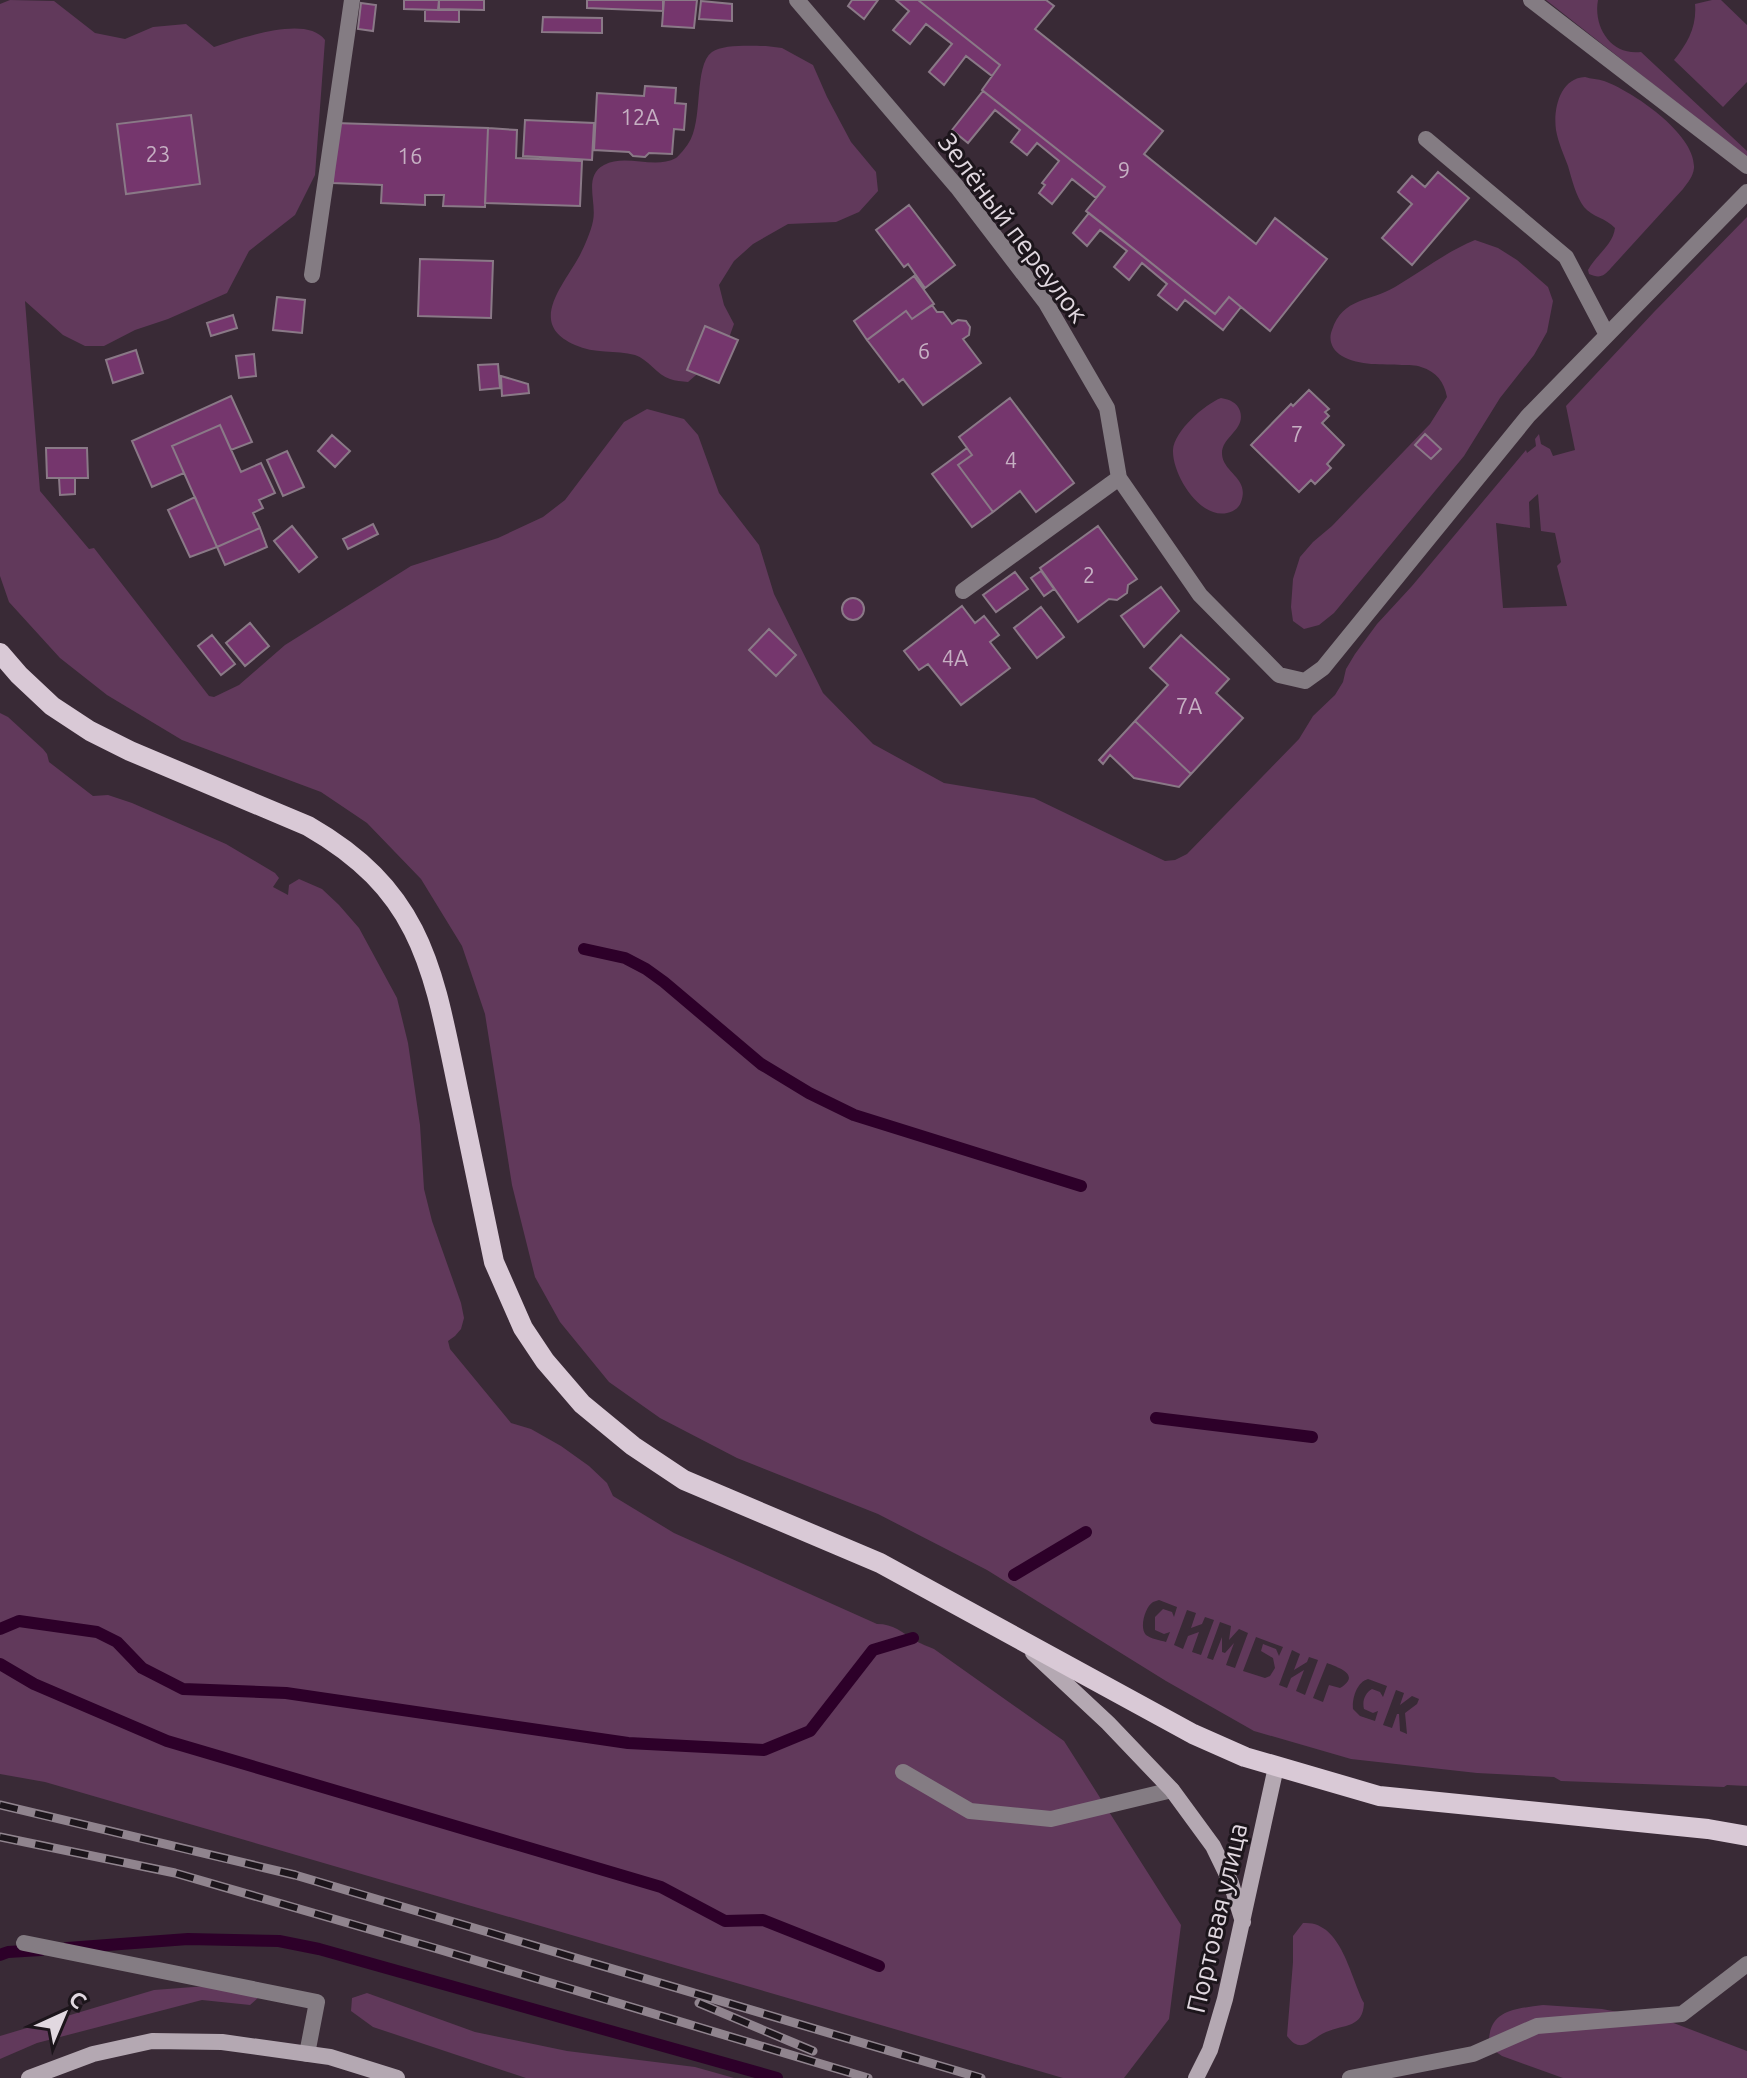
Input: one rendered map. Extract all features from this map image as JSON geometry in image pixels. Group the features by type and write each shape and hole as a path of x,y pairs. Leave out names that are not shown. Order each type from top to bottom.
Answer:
{"main road":[{"path":"0,653 52,706 90,731 308,826 355,857 394,897 420,943 438,994 494,1262 523,1328 545,1361 582,1404 633,1446 684,1480 880,1563 1193,1734 1245,1757 1379,1796 1708,1829 1747,1836"}],"street":[{"path":"1018,1638 1108,1723 1172,1790 1213,1846 1231,1883 1243,1922"},
{"name":"Портовая улица","path":"1196,2078 1210,2050 1225,1999 1276,1767"},
{"path":"29,2078 93,2054 152,2041 222,2042 330,2057 397,2078"}],"lane":[{"path":"312,275 352,0"},
{"path":"1531,0 1747,166"},
{"name":"Зелёный переулок","path":"803,2 957,187 1046,303 1107,408 1119,478 1200,595 1279,675 1305,681 1323,668 1528,416 1607,335"},
{"path":"1426,139 1566,257 1607,335 1747,192"},
{"path":"963,591 1119,478"},
{"path":"903,1772 970,1811 1051,1819 1172,1790"},
{"path":"24,1943 317,2002 307,2054"},
{"path":"1350,2078 1480,2052 1537,2026 1682,2014 1747,1964"}],"shaded area":[{"path":"10,0 54,1 95,33 125,39 153,27 186,24 214,47 256,34 288,29 303,29 325,40 315,175 295,215 249,251 227,293 135,330 104,346 85,346 63,335 25,301 40,491 89,549 94,548 209,696 214,697 239,685 285,645 411,566 498,538 543,517 565,500 624,422 647,409 684,419 698,435 719,493 759,545 774,594 823,693 873,744 944,783 1034,798 1165,861 1187,854 1299,739 1313,716 1335,695 1346,669 1377,624 1526,450 1527,453 1536,446 1535,439 1539,434 1541,444 1550,449 1553,456 1575,450 1566,406 1747,217 1747,1786 1561,1781 1554,1777 1477,1773 1351,1759 1254,1731 1166,1681 987,1570 878,1514 737,1458 660,1418 609,1382 560,1322 535,1277 512,1185 485,1014 462,946 421,879 367,823 321,792 182,740 107,695 60,658 9,602 0,576 0,4","holes":["1538,494 1541,531 1555,533 1561,562 1557,566 1567,606 1503,608 1496,523 1530,528 1529,502","1159,1600 1177,1607 1174,1617 1172,1612 1163,1609 1155,1617 1155,1630 1164,1634 1170,1632 1166,1642 1144,1632 1144,1618 1153,1602","1187,1610 1196,1613 1191,1628 1202,1624 1205,1617 1214,1620 1201,1655 1192,1652 1199,1632 1188,1636 1183,1649 1174,1645","1220,1622 1231,1626 1229,1640 1239,1629 1248,1633 1235,1668 1226,1665 1234,1643 1225,1653 1222,1652 1222,1637 1213,1660 1207,1658","1256,1637 1283,1647 1279,1656 1276,1649 1263,1644 1261,1651 1273,1658 1275,1668 1265,1678 1243,1671","1292,1650 1300,1654 1294,1670 1307,1662 1309,1657 1318,1660 1305,1695 1296,1691 1304,1670 1291,1678 1287,1688 1279,1685","1327,1663 1346,1672 1349,1679 1340,1688 1329,1685 1323,1702 1313,1698","1368,1679 1387,1686 1383,1697 1372,1689 1363,1703 1364,1709 1373,1713 1378,1711 1375,1721 1360,1716 1353,1709 1358,1687","1396,1690 1404,1693 1400,1705 1412,1696 1419,1699 1405,1713 1407,1734 1400,1731 1397,1714 1392,1728 1383,1725"]},
{"path":"1546,0 1598,0 1598,20 1606,38 1621,49 1641,52 1747,151 1747,158"},
{"path":"1721,0 1747,25 1747,82 1723,107 1674,60 1690,34 1695,20 1695,4"},
{"path":"782,48 813,65 851,142 876,172 878,191 859,212 836,222 788,224 753,244 734,261 719,285 724,305 734,324 726,346 688,382 665,377 635,355 582,348 560,336 553,326 553,303 591,229 594,214 592,183 598,170 613,162 659,162 676,158 693,134 706,59 717,49"},
{"path":"1585,77 1616,86 1660,116 1685,141 1694,168 1683,189 1608,271 1599,276 1589,274 1588,270 1611,240 1615,228 1581,203 1555,122 1557,104 1564,89 1576,79"},
{"path":"1475,240 1498,248 1517,260 1548,287 1553,301 1547,332 1464,456 1334,613 1319,625 1304,629 1293,621 1291,607 1293,579 1300,557 1430,424 1447,397 1439,378 1427,369 1414,365 1363,363 1342,356 1332,344 1332,330 1343,311 1350,306 1386,292"},
{"path":"1221,398 1235,403 1241,418 1225,443 1222,454 1223,461 1239,481 1243,494 1239,506 1227,513 1207,509 1189,493 1177,471 1173,450 1191,419"},
{"path":"0,713 43,749 49,762 93,796 108,795 132,803 226,844 275,873 279,878 273,887 288,895 289,885 299,879 322,889 359,928 397,998 408,1043 420,1125 424,1189 464,1318 461,1329 448,1341 450,1349 511,1423 531,1429 561,1446 607,1483 613,1496 674,1533 877,1624 893,1627 934,1649 1064,1741 1181,1925 1169,2019 1124,2078 1063,2078 45,1782 0,1774"},
{"path":"1303,1923 1316,1924 1327,1930 1335,1940 1364,2003 1357,2021 1326,2032 1306,2044 1297,2045 1287,2036 1293,1936"},
{"path":"259,1982 259,1997 250,2005 202,2000 37,2043 0,2059 0,2036 154,1990"},
{"path":"367,1993 475,2032 567,2051 695,2067 734,2078 526,2078 373,2027 351,2011 352,1998"},
{"path":"1543,2005 1602,2009 1671,2022 1747,2051 1747,2078 1563,2078 1502,2056 1489,2047 1492,2025 1497,2019 1512,2010"}],"building":[{"path":"404,0 439,0 438,10 404,9"},
{"path":"439,0 484,0 484,10 439,9"},
{"path":"587,0 663,0 663,11 587,8"},
{"path":"664,0 697,0 694,28 662,26"},
{"path":"852,0 878,0 864,19 848,6"},
{"path":"896,0 918,0 1000,65 992,76 966,56 944,85 929,72 952,44 926,24 910,44 893,30 909,11"},
{"path":"918,0 1046,0 1054,6 1035,29 1163,131 1144,154 1256,244 1275,218 1327,259 1270,331 1229,297 1215,314 1086,211 1105,187 982,90 1000,65"},
{"path":"701,1 732,4 732,21 699,19"},
{"path":"361,3 376,5 373,31 358,29"},
{"path":"425,10 459,10 459,22 425,21"},
{"path":"543,17 602,18 602,33 542,32"},
{"path":"645,86 676,88 675,103 686,104 684,130 674,129 672,154 649,153 645,157 633,156 629,152 594,150 597,93 644,96"},
{"path":"983,91 1105,187 1096,198 1072,179 1052,204 1039,193 1045,185 1042,183 1059,161 1037,143 1027,155 1011,142 1020,130 995,110 968,143 952,130"},
{"path":"191,115 200,184 126,194 117,124"},
{"path":"525,120 594,123 592,160 523,156"},
{"path":"335,123 488,128 485,207 443,206 444,195 425,195 425,205 381,203 382,185 333,183"},
{"path":"488,128 517,130 516,158 582,161 580,206 485,203"},
{"path":"1438,172 1469,198 1412,265 1382,238 1412,204 1398,192 1412,176 1425,187"},
{"path":"909,205 955,265 925,288 908,264 904,267 876,230"},
{"path":"1089,213 1215,314 1229,297 1241,307 1223,330 1185,300 1177,310 1158,295 1167,284 1142,263 1129,280 1114,267 1127,251 1100,230 1087,246 1073,233"},
{"path":"420,259 493,261 491,318 418,316"},
{"path":"914,276 934,304 912,319 906,311 867,340 854,321"},
{"path":"277,297 305,300 302,333 273,330"},
{"path":"932,305 937,312 943,312 952,324 958,320 966,321 970,327 969,335 963,339 981,363 923,405 903,379 899,382 867,340 906,311 912,319"},
{"path":"233,315 237,328 211,336 207,323"},
{"path":"705,326 738,340 719,383 687,370"},
{"path":"136,350 143,373 113,383 106,360"},
{"path":"254,354 256,376 239,378 236,356"},
{"path":"498,364 500,388 480,390 478,365"},
{"path":"501,376 528,384 529,393 502,396"},
{"path":"1309,390 1329,409 1325,412 1329,416 1322,423 1344,445 1327,464 1331,468 1315,484 1311,480 1299,492 1251,445"},
{"path":"231,396 252,442 231,450 220,425 172,446 184,473 152,487 132,441"},
{"path":"1010,398 1074,483 1036,512 1020,491 993,512 958,465 972,455 959,437"},
{"path":"220,425 241,472 261,463 275,493 259,500 263,508 253,513 260,528 217,547 172,446"},
{"path":"1425,434 1441,449 1431,459 1415,445"},
{"path":"332,435 350,451 335,467 318,451"},
{"path":"46,448 87,448 88,478 47,478"},
{"path":"967,448 972,455 958,465 993,512 972,527 932,474"},
{"path":"287,451 304,487 283,496 267,460"},
{"path":"59,478 75,478 75,494 60,495"},
{"path":"195,497 217,547 190,557 168,510"},
{"path":"373,524 378,534 348,549 343,539"},
{"path":"292,526 317,557 299,572 274,541"},
{"path":"1098,526 1137,579 1128,585 1127,593 1117,600 1109,599 1078,622 1040,568"},
{"path":"260,528 267,547 225,565 217,547"},
{"path":"1041,571 1054,589 1044,596 1031,578"},
{"path":"1015,572 1028,589 996,612 983,595"},
{"path":"1161,587 1179,611 1144,647 1121,616"},
{"path":"853,598 861,601 864,609 861,617 853,620 845,617 842,609 845,601"},
{"path":"962,606 975,623 984,616 999,635 990,642 1010,668 961,705 928,664 919,670 904,651"},
{"path":"1041,607 1064,637 1037,658 1014,628"},
{"path":"250,623 269,646 245,666 226,643"},
{"path":"769,629 796,655 776,676 749,650"},
{"path":"212,635 235,664 221,675 198,646"},
{"path":"1181,635 1229,679 1216,693 1243,718 1191,774 1135,721 1168,685 1150,668"},
{"path":"1135,721 1191,774 1179,787 1134,778 1110,755 1103,764 1099,760"}],"waterway":[{"path":"584,949 625,958 646,969 761,1064 854,1115 1081,1186"},
{"path":"1156,1418 1312,1437"},
{"path":"1014,1575 1086,1532"},
{"path":"0,1629 19,1621 97,1632 117,1642 142,1668 183,1689 286,1693 628,1743 764,1750 810,1731 873,1650 913,1638"},
{"path":"0,1664 34,1684 167,1741 661,1887 725,1921 763,1920 879,1966"},
{"path":"67,1948 188,1939 279,1941 319,1949 777,2078"},
{"path":"0,1955 41,1950"}],"railway":[{"path":"0,1805 295,1875 981,2078"},
{"path":"0,1837 175,1873 868,2078"},
{"path":"699,2003 813,2051"}]}
